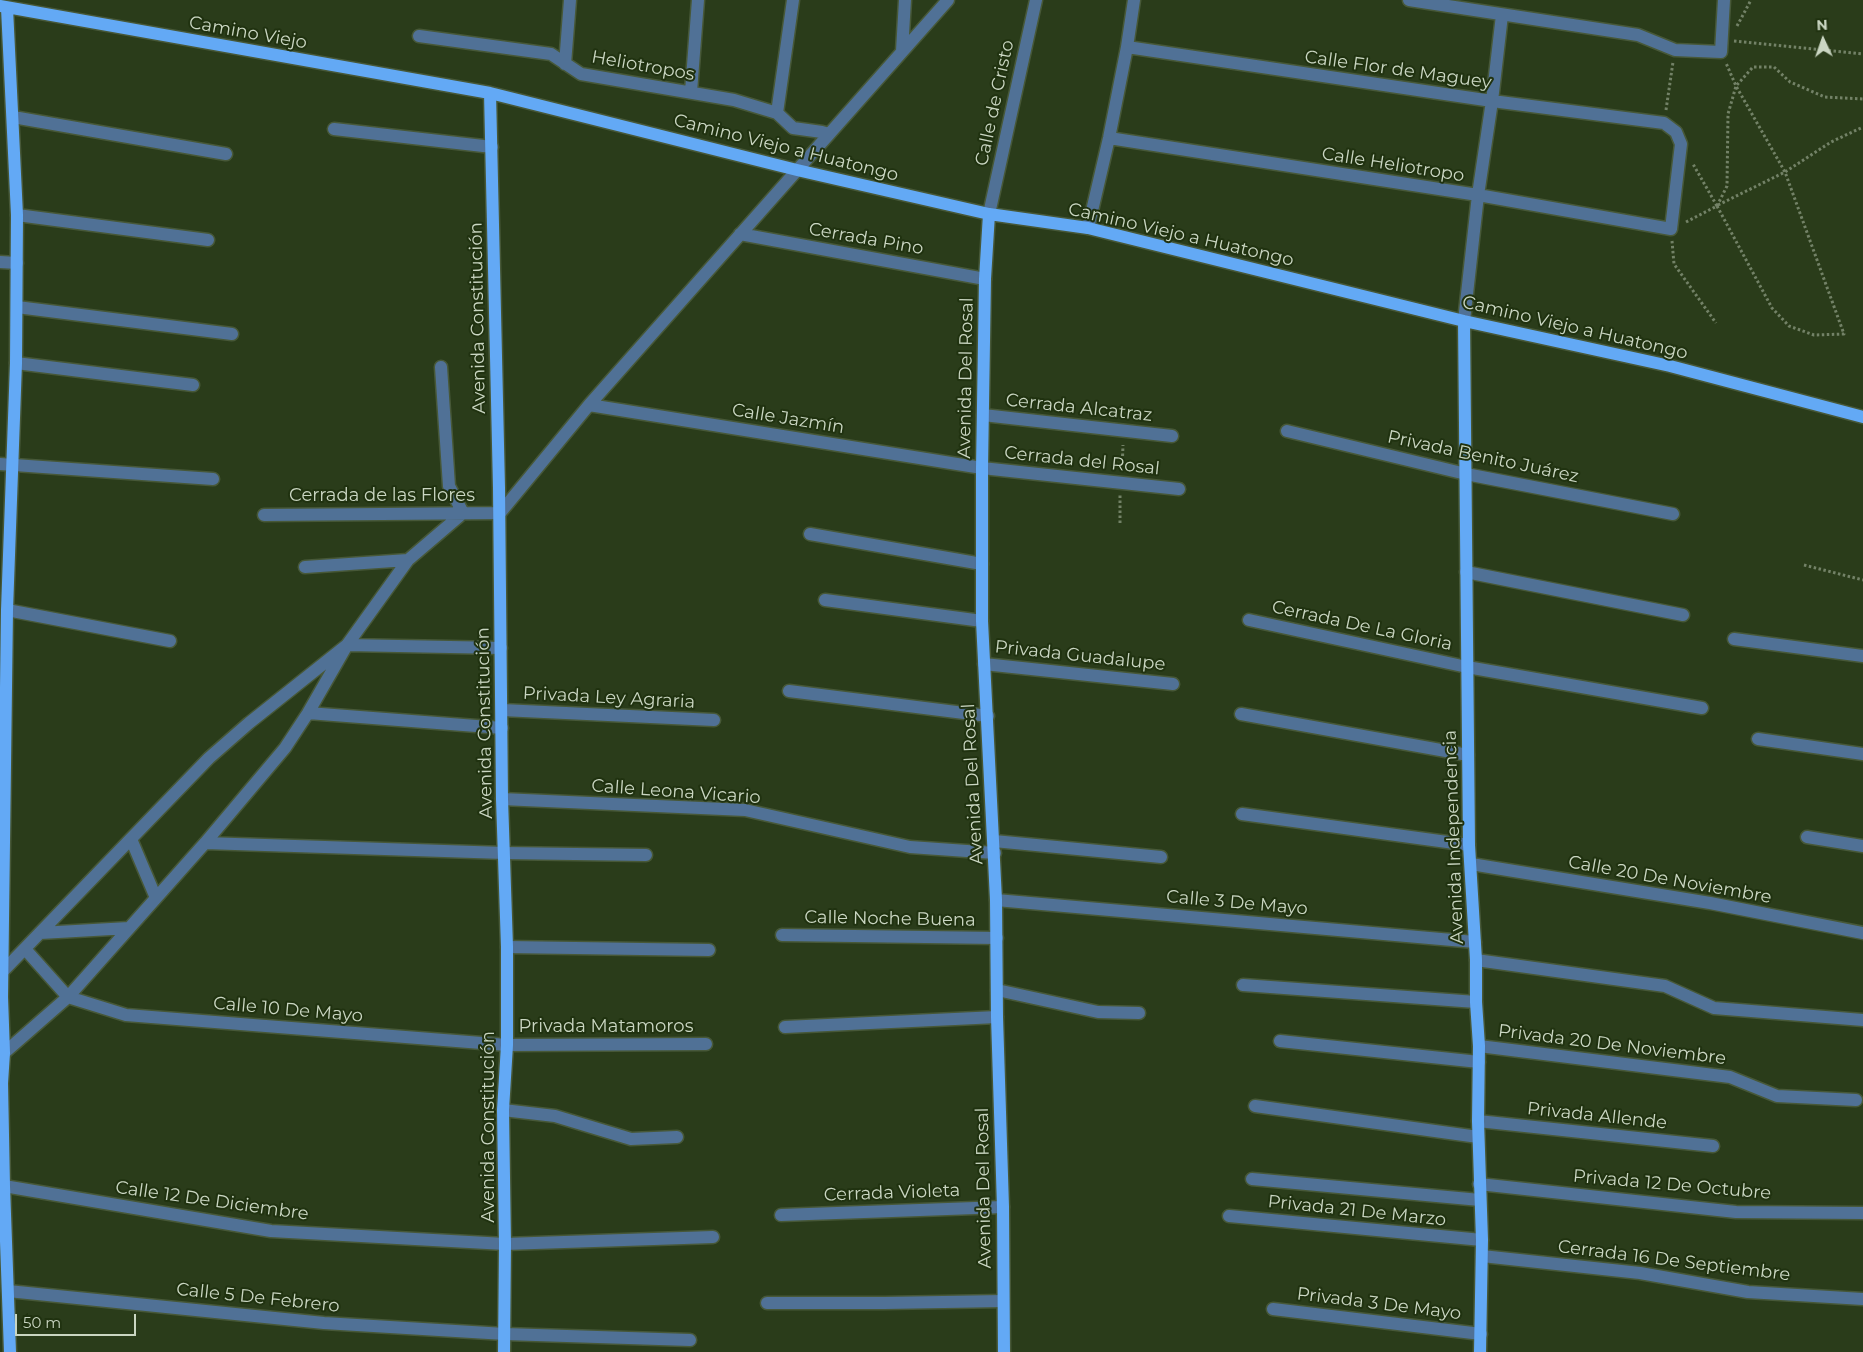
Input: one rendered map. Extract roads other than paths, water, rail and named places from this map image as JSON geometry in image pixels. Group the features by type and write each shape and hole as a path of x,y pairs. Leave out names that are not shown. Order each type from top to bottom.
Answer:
{"main road":[{"name":"Camino Viejo","path":"4,7 490,93"},
{"path":"4,7 13,117 17,214 16,363 6,464 7,610 3,751 4,971 1,997 4,1054 1,1083 8,1291 4,1330 10,1352"},
{"name":"Camino Viejo a Huatongo","path":"490,93 797,170 989,214 1088,228 1464,322 1670,366 1863,417"},
{"name":"Avenida Constitución","path":"490,93 500,513 502,799 507,947 507,1044 503,1110 506,1244 504,1352"},
{"name":"Avenida Del Rosal","path":"989,214 982,468 982,621 995,847 997,1017 1003,1207 1004,1352"},
{"name":"Avenida Independencia","path":"1464,322 1469,845 1479,1046 1478,1137 1482,1240 1480,1352"}],"street":[{"path":"565,64 570,0"},
{"path":"691,92 698,0"},
{"path":"777,113 793,0"},
{"path":"902,51 905,0"},
{"path":"500,513 589,405 948,0"},
{"name":"Calle de Cristo","path":"989,214 1036,0"},
{"path":"1088,228 1109,138 1134,0"},
{"path":"1409,0 1638,35 1675,50 1721,52 1724,0"},
{"path":"1464,322 1478,195 1492,101 1502,14"},
{"name":"Heliotropos","path":"418,36 551,54 582,74 734,100 777,113 793,128 829,134"},
{"name":"Calle Flor de Maguey","path":"1127,47 1492,101 1664,123 1676,132 1681,144 1671,229"},
{"path":"13,117 226,154"},
{"path":"334,129 492,147"},
{"name":"Calle Heliotropo","path":"1109,138 1478,195 1671,229"},
{"path":"17,214 208,240"},
{"name":"Cerrada Pino","path":"740,234 986,279"},
{"path":"0,262 17,263"},
{"path":"17,307 232,334"},
{"path":"16,363 193,385"},
{"path":"4,1054 68,997 205,843 285,748 308,713 347,645 408,560 463,513 449,486 441,367"},
{"name":"Calle Jazmín","path":"589,405 982,468"},
{"name":"Cerrada Alcatraz","path":"983,415 1172,436"},
{"name":"Privada Benito Juárez","path":"1287,431 1466,474 1672,514"},
{"path":"6,464 213,479"},
{"name":"Cerrada del Rosal","path":"982,468 1179,489"},
{"name":"Cerrada de las Flores","path":"264,514 500,513"},
{"path":"810,534 982,564"},
{"path":"305,567 408,560"},
{"path":"1466,572 1683,615"},
{"path":"825,600 982,621"},
{"path":"7,610 170,640"},
{"name":"Cerrada De La Gloria","path":"1249,620 1467,667 1702,708"},
{"path":"1734,639 1863,656"},
{"path":"4,971 209,758 249,723 347,645 501,648"},
{"name":"Privada Guadalupe","path":"984,664 1173,684"},
{"path":"789,691 988,716"},
{"name":"Privada Ley Agraria","path":"502,710 714,720"},
{"path":"308,713 502,728"},
{"path":"1241,714 1468,755"},
{"path":"1758,739 1863,754"},
{"name":"Calle Leona Vicario","path":"502,799 745,810 910,847 995,847 1161,857"},
{"path":"1242,814 1469,845"},
{"path":"1807,837 1863,846"},
{"path":"131,839 156,898"},
{"path":"205,843 504,853 646,855"},
{"name":"Calle 20 De Noviembre","path":"1471,864 1682,898 1863,933"},
{"name":"Calle 3 De Mayo","path":"996,900 1475,942"},
{"path":"40,933 129,928"},
{"name":"Calle Noche Buena","path":"782,935 997,938"},
{"path":"507,947 709,950"},
{"path":"25,949 68,997"},
{"path":"1476,960 1665,986 1714,1008 1863,1020"},
{"path":"1243,984 1476,1002"},
{"path":"997,990 1098,1012 1139,1013"},
{"name":"Calle 10 De Mayo","path":"68,997 126,1015 507,1044"},
{"path":"785,1027 997,1017"},
{"path":"1280,1041 1479,1062"},
{"name":"Privada Matamoros","path":"507,1044 706,1044"},
{"name":"Privada 20 De Noviembre","path":"1479,1046 1730,1076 1777,1096 1856,1100"},
{"path":"1255,1106 1478,1137"},
{"path":"503,1110 555,1116 631,1139 677,1137"},
{"name":"Privada Allende","path":"1478,1121 1713,1146"},
{"path":"1252,1179 1480,1200"},
{"name":"Privada 12 De Octubre","path":"1479,1184 1736,1212 1863,1213"},
{"name":"Calle 12 De Diciembre","path":"4,1186 271,1231 506,1244 713,1237"},
{"name":"Cerrada Violeta","path":"781,1215 1003,1207"},
{"name":"Privada 21 De Marzo","path":"1229,1216 1482,1240"},
{"name":"Cerrada 16 De Septiembre","path":"1482,1256 1640,1273 1748,1292 1863,1298"},
{"name":"Calle 5 De Febrero","path":"8,1291 324,1323 505,1334 690,1340"},
{"path":"767,1303 1003,1301"},
{"name":"Privada 3 De Mayo","path":"1273,1309 1481,1334"}]}
